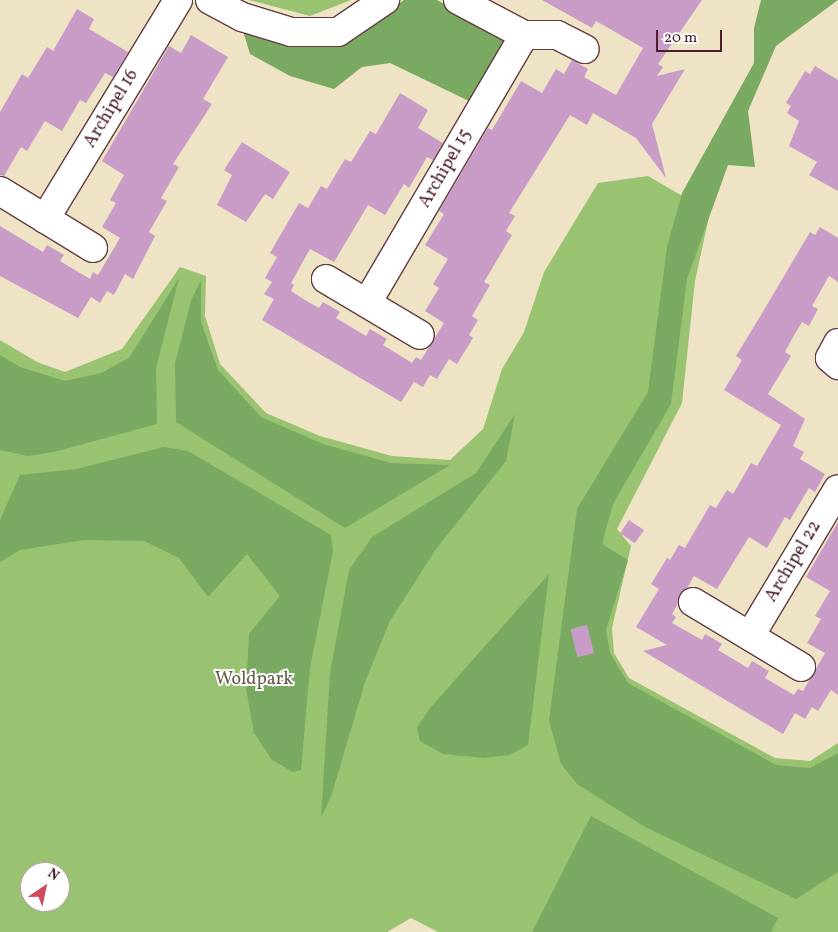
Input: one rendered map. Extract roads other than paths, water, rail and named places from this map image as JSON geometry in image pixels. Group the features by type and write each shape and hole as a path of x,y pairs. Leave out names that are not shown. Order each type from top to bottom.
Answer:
{"street":[{"name":"Archipel 16","path":"45,219 178,0"},
{"path":"210,0 242,17 291,32 338,32 385,0"},
{"path":"458,0 524,36 557,35 584,49"},
{"name":"Archipel 15","path":"367,303 524,36"},
{"path":"0,191 93,248"},
{"path":"326,278 420,335"},
{"path":"838,343 830,358 838,365"},
{"name":"Archipel 22","path":"750,636 838,489"},
{"path":"693,602 802,667"}],"park label":[{"name":"Woldpark","path":"254,680"}]}
